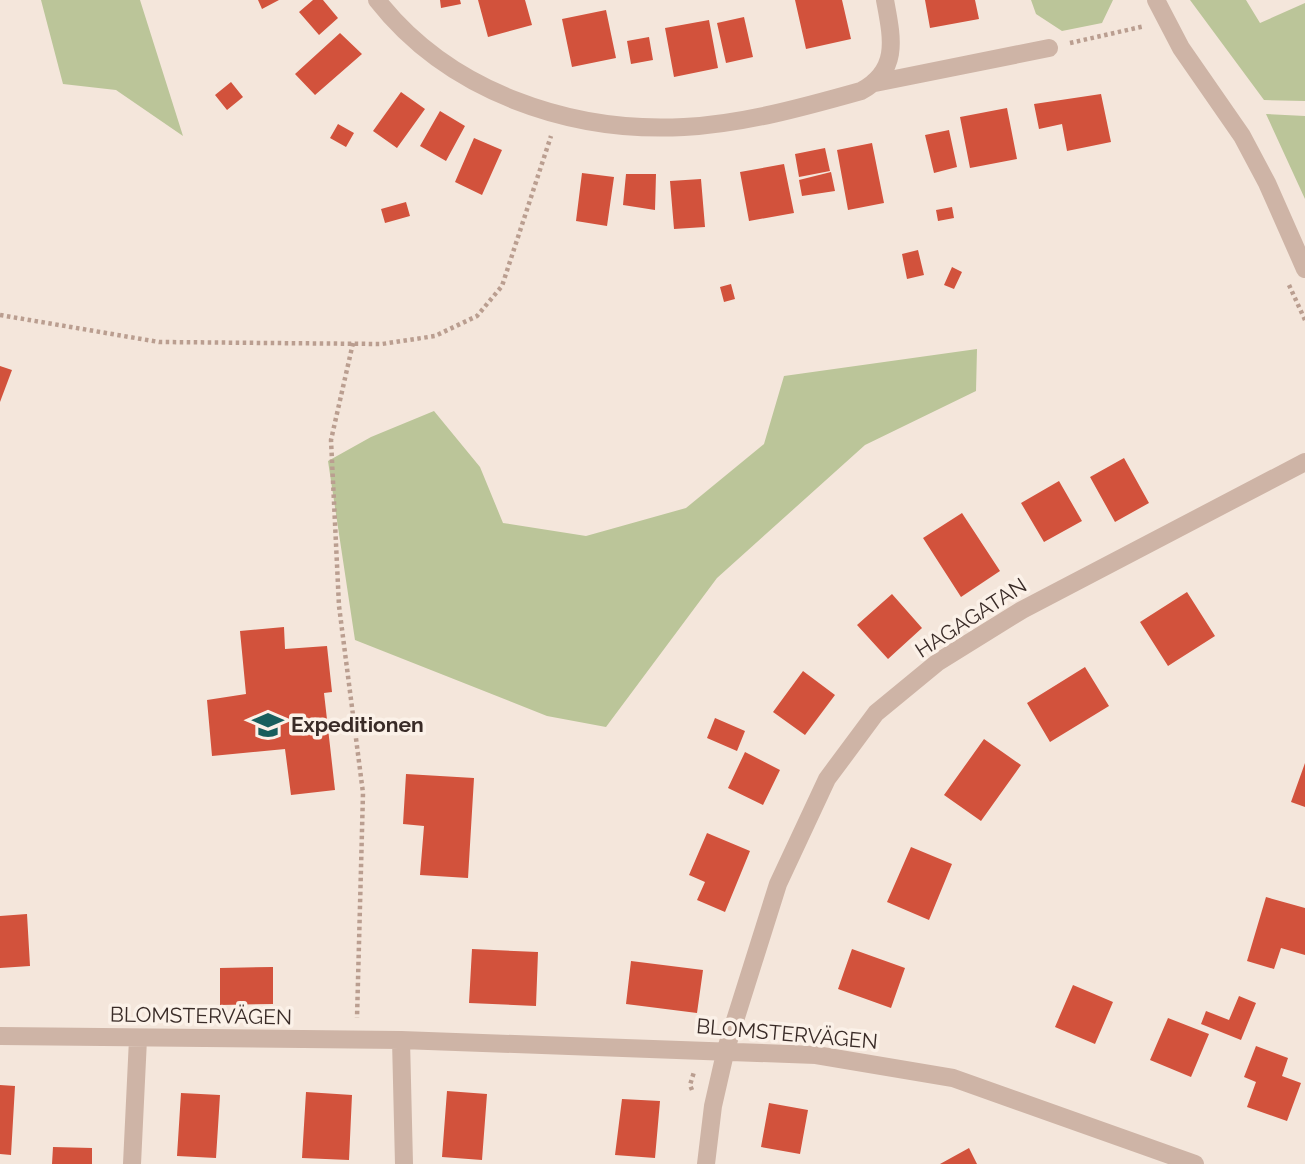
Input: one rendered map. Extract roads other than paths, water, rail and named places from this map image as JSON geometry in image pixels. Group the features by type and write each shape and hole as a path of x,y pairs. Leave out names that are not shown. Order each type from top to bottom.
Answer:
{"street":[{"path":"377,0 410,35 446,64 486,88 558,115 632,127 685,127 762,115 853,94 875,83 1049,48"},
{"path":"875,83 885,70 891,47 885,0"},
{"path":"1156,0 1181,48 1242,136 1267,183 1305,269"},
{"name":"HAGAGATAN","path":"706,1164 713,1106 726,1049 778,884 827,779 876,713 938,662 1022,610 1305,462"},
{"name":"BLOMSTERVÄGEN","path":"0,1036 401,1040 726,1049 848,1058 953,1077 1195,1164"},
{"path":"132,1164 138,1038"},
{"path":"401,1040 404,1164"}],"place":[{"name":"Expeditionen","path":"268,725"}]}
